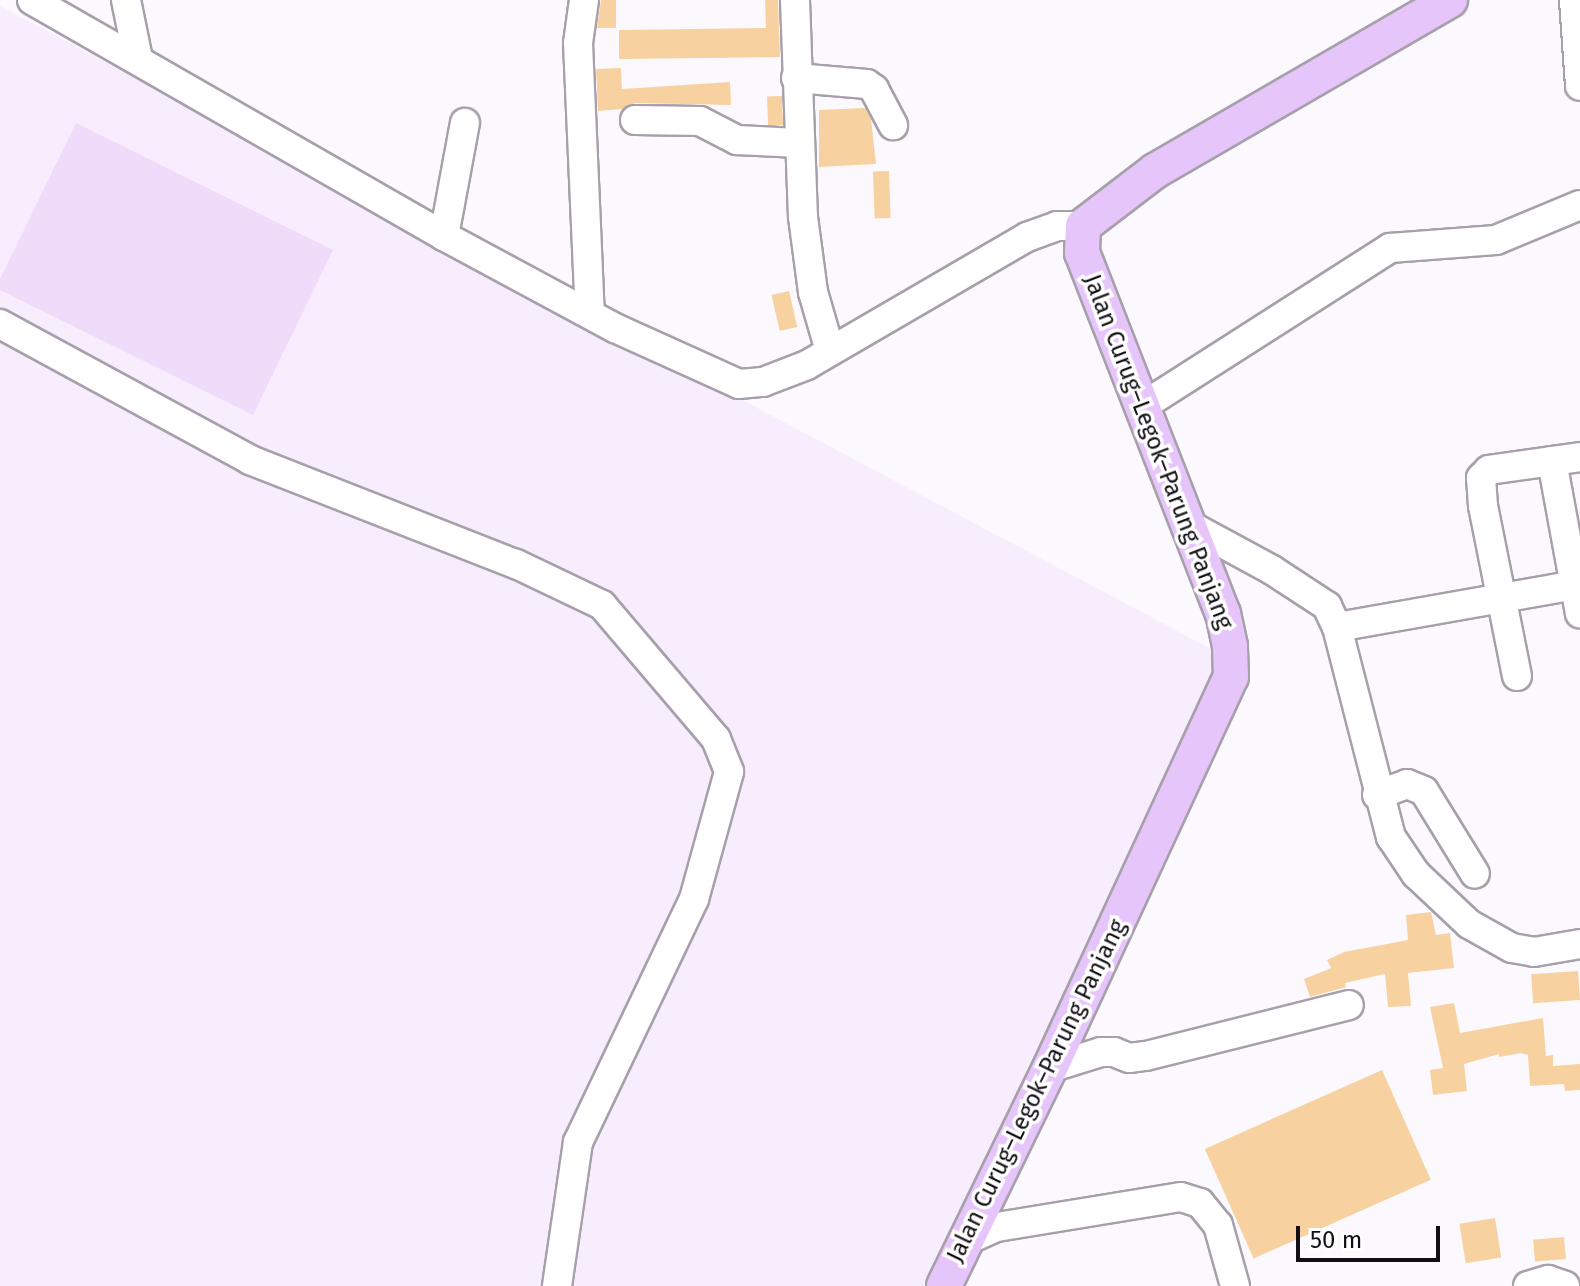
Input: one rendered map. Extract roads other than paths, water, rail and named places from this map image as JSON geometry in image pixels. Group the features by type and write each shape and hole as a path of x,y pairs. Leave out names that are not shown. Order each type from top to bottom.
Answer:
{"main road":[{"path":"1083,226 1155,171 1450,0"},
{"name":"Jalan Curug–Legok–Parung Panjang","path":"944,1286 1050,1068 1231,677 1226,626 1191,526 1082,253 1083,226"}],"street":[{"path":"32,0 444,236 590,314 715,376 739,384 784,375 1027,237 1057,226 1083,226"},
{"path":"126,0 138,59"},
{"path":"584,0 578,43 590,314"},
{"path":"795,0 803,217 813,292 830,351"},
{"path":"1574,0 1580,86"},
{"path":"796,78 867,84 874,89 893,125"},
{"path":"635,120 700,121 737,140 799,143"},
{"path":"444,236 465,123"},
{"path":"1143,406 1390,248 1496,240 1580,205"},
{"path":"0,324 250,460 516,564 602,605 716,739 729,772 694,899 578,1142 557,1286"},
{"path":"1517,676 1483,506 1481,478 1489,470 1580,457"},
{"path":"1552,461 1580,613"},
{"path":"1191,526 1272,570 1321,602 1337,627 1377,795 1391,837 1416,874 1469,924 1523,951 1545,951 1580,944"},
{"path":"1337,627 1577,584"},
{"path":"1377,795 1407,784 1424,791 1475,874"},
{"path":"1050,1068 1101,1052 1129,1058 1171,1051 1349,1005"},
{"path":"965,1241 997,1227 1181,1197 1200,1203 1218,1225 1235,1286"},
{"path":"1528,1286 1548,1280 1565,1286"}]}
